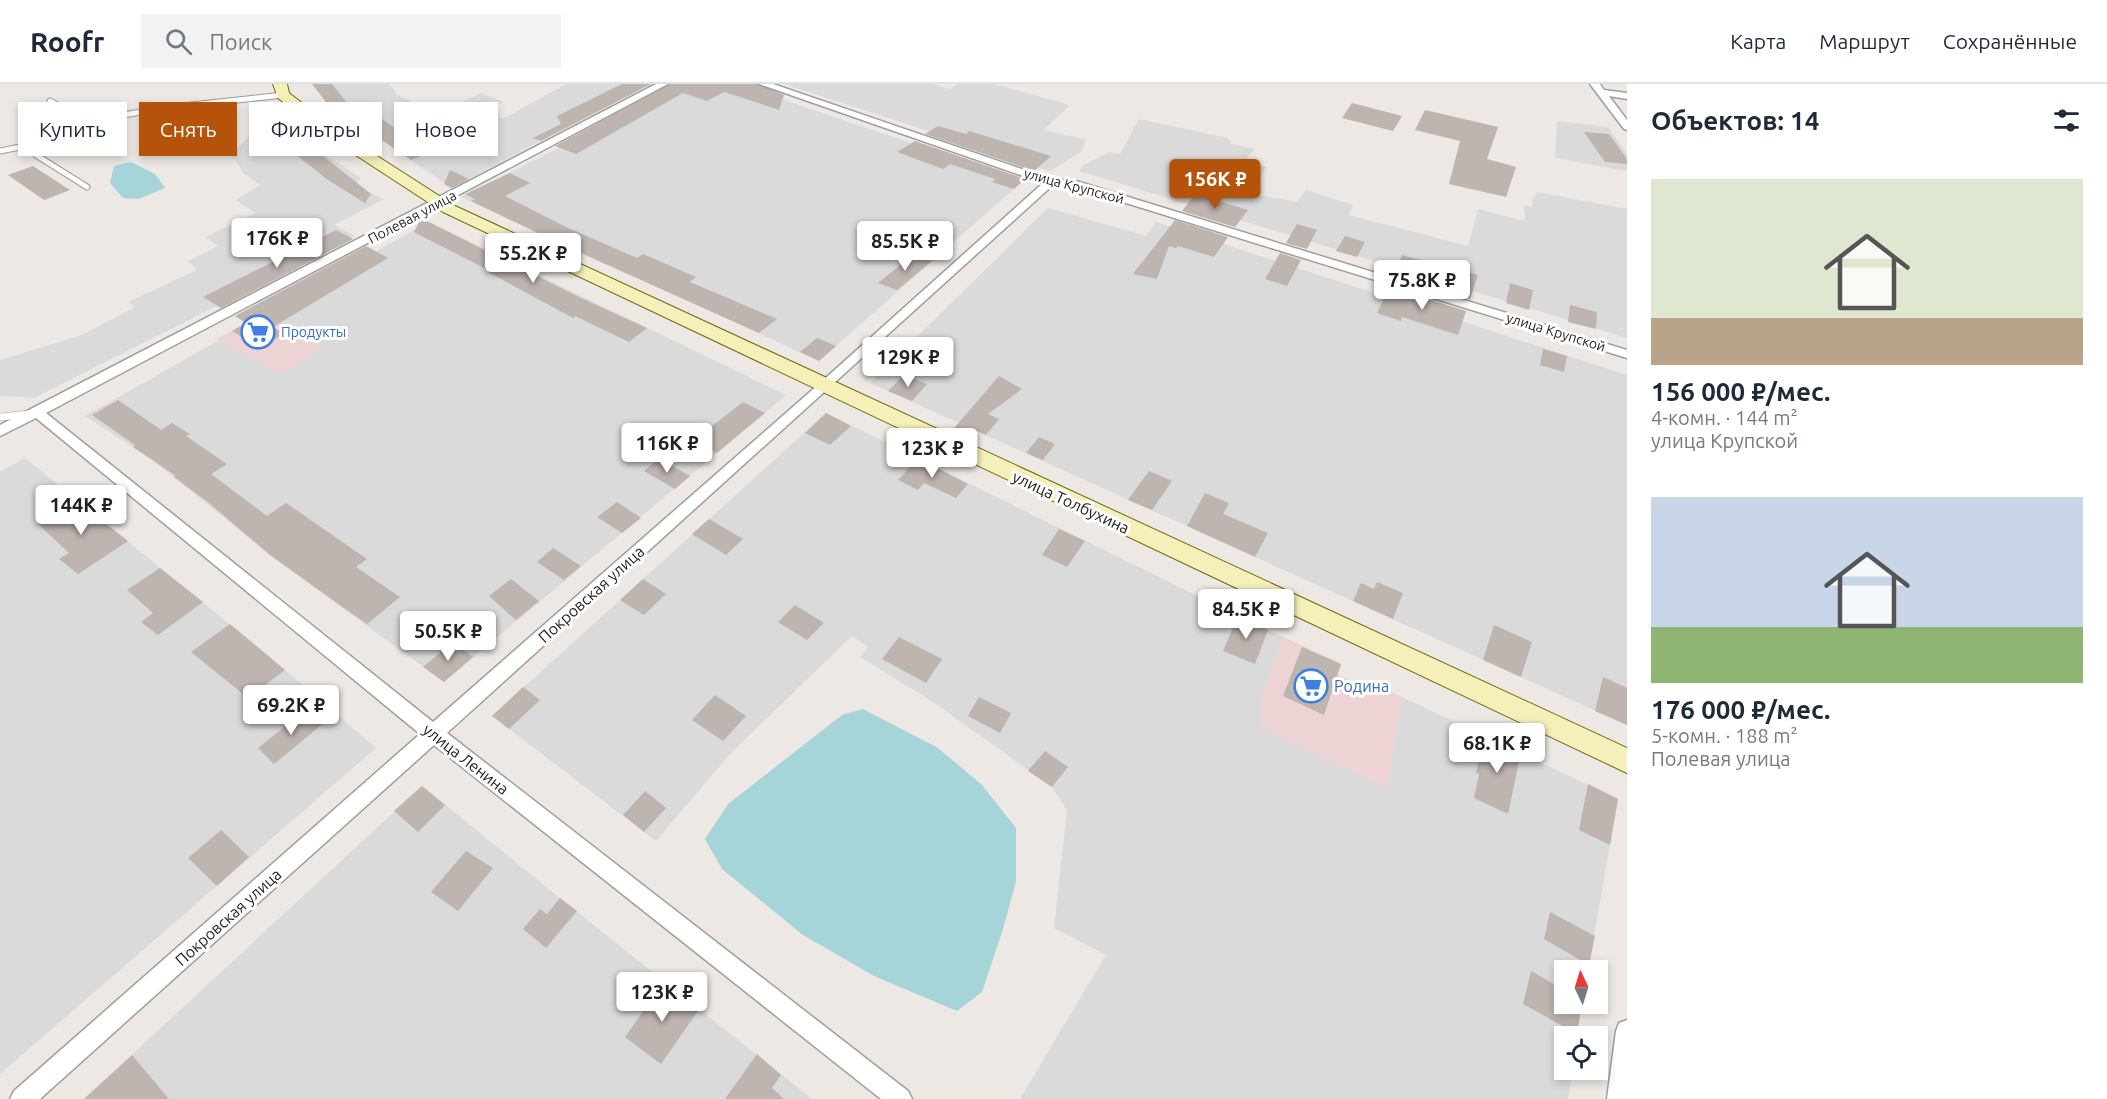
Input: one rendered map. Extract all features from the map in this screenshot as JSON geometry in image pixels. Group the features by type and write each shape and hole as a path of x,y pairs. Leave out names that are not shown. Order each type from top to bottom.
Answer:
{"main road":[{"name":"улица Толбухина","path":"281,90 330,132 438,203 824,387 1627,761"}],"street":[{"name":"Полевая улица","path":"0,431 663,84"},
{"name":"улица Крупской","path":"764,84 1050,182 1072,183 1627,354"},
{"path":"1598,88 1627,96"},
{"path":"1598,88 1627,127"},
{"name":"Покровская улица","path":"22,1099 824,387 1050,182"},
{"name":"улица Ленина","path":"38,413 434,734 900,1099"},
{"path":"1619,1099 1627,1031"}],"lane":[{"path":"127,113 281,90"},
{"path":"0,152 18,148"},
{"path":"38,156 87,187"},
{"path":"0,417 38,413"}],"shaded area":[{"path":"316,84 389,84 396,92 395,94 413,102 394,102 394,149 382,141 382,102 326,102"},
{"path":"566,84 646,84 452,188 404,156 498,156 498,116 503,119"},
{"path":"672,84 737,84 1023,181 819,361 461,197 559,148"},
{"path":"784,84 933,84 950,89 958,84 994,84 1070,105 1044,130 1086,140 1081,152 1050,171"},
{"path":"481,93 503,102 498,105 498,102 462,102"},
{"path":"1139,119 1228,138 1232,144 1255,149 1244,161 1266,167 1248,193 1296,202 1306,190 1353,205 1349,215 1468,246 1478,209 1525,221 1524,205 1532,207 1532,201 1537,192 1627,209 1627,338 1079,171 1084,165 1109,152 1120,154"},
{"path":"1557,121 1608,127 1627,154 1627,171 1555,158"},
{"path":"249,137 249,156 327,156 361,178 355,185 384,199 334,225 355,236 34,398 0,396 0,360 82,335 135,307 128,302 197,270 188,261 218,246 205,237 255,213 236,200 260,185 242,172 231,156 237,156 237,148"},
{"path":"1048,208 1146,236 1156,222 1627,375 1627,725 870,383"},
{"path":"428,222 786,395 444,682 270,555 150,458 85,416"},
{"path":"264,313 324,347 281,374 216,339"},
{"path":"826,413 1238,616 1341,664 1338,675 1366,687 1370,682 1618,799 1590,960 1554,960 1554,1014 1580,1014 1578,1026 1554,1026 1554,1080 1571,1080 1568,1099 1020,1099 1106,955 1054,928 1067,810 1052,787 933,702 860,657 868,647 852,636 730,754 656,841 492,716"},
{"path":"25,458 270,657 376,748 0,1074 0,472"},
{"path":"1283,637 1341,664 1338,675 1366,687 1370,682 1401,697 1388,788 1260,727 1261,698"},
{"path":"422,786 560,898 812,1099 84,1099"}],"water":[{"path":"131,162 155,174 165,188 139,199 123,198 110,183 114,166"},
{"path":"863,709 938,748 982,785 1016,828 1016,881 1003,929 982,992 957,1011 874,976 803,935 722,869 705,839 728,804 842,715"}],"building":[{"path":"312,84 332,84 346,102 326,102"},
{"path":"622,84 651,84 541,141 533,138 561,124 557,116"},
{"path":"670,84 757,84 784,95 779,110 724,92 707,101 683,93 576,154 555,146"},
{"path":"1352,103 1402,116 1393,131 1342,118"},
{"path":"1425,110 1498,127 1487,159 1516,167 1506,197 1449,184 1460,141 1415,130"},
{"path":"382,119 394,128 394,148 382,140"},
{"path":"938,126 966,134 969,131 1051,156 1034,171 925,134"},
{"path":"1584,132 1609,134 1627,159 1627,164 1605,162"},
{"path":"915,141 1025,179 1014,189 992,182 995,179 950,164 943,169 897,152"},
{"path":"298,156 323,156 371,194 365,203 328,180"},
{"path":"405,156 421,156 411,160"},
{"path":"33,166 70,190 44,200 8,175"},
{"path":"450,170 469,179 452,188 444,184"},
{"path":"510,173 530,183 505,196 566,227 637,258 643,254 696,277 690,282 777,319 759,333 563,245 471,201 475,199 465,194"},
{"path":"1196,193 1248,210 1235,227 1182,211"},
{"path":"421,218 581,298 647,328 629,342 575,316 573,318 488,272 490,271 414,232"},
{"path":"1175,220 1228,237 1214,257 1178,246 1176,248 1169,246 1157,279 1133,274"},
{"path":"1297,224 1317,230 1307,249 1286,243"},
{"path":"336,230 353,239 221,308 203,297"},
{"path":"1345,236 1365,242 1357,257 1336,251"},
{"path":"366,246 388,258 273,327 284,334 259,348 232,331 246,323 235,316"},
{"path":"1280,253 1301,260 1287,286 1265,279"},
{"path":"914,254 932,261 897,290 878,283"},
{"path":"1402,255 1478,275 1470,299 1393,276"},
{"path":"1510,283 1533,290 1529,310 1506,303"},
{"path":"1389,287 1466,311 1458,335 1402,317 1401,321 1377,313"},
{"path":"1570,305 1597,312 1596,329 1568,322"},
{"path":"817,338 836,346 819,361 800,352"},
{"path":"1543,349 1567,356 1564,372 1540,365"},
{"path":"904,375 927,384 912,401 888,391"},
{"path":"999,376 1022,389 988,414 999,419 986,435 970,428 958,436 950,433"},
{"path":"118,400 161,430 172,423 190,434 186,436 227,464 211,474 267,516 286,503 367,559 356,567 400,597 367,624 344,608 270,555 209,503 174,477 176,476 133,447 135,445 92,415"},
{"path":"743,402 765,413 717,453 694,440"},
{"path":"826,413 851,426 830,445 805,433"},
{"path":"1039,437 1055,444 1043,460 1026,453"},
{"path":"659,458 690,476 675,489 644,471"},
{"path":"917,459 968,484 956,498 924,483 918,490 898,480"},
{"path":"1149,471 1172,481 1152,510 1128,500"},
{"path":"1205,493 1229,503 1223,514 1268,533 1255,557 1187,526"},
{"path":"77,501 128,541 78,574 59,559 69,553 37,523 45,519 43,516"},
{"path":"617,502 641,518 622,533 597,517"},
{"path":"709,519 743,539 726,555 692,534"},
{"path":"1059,529 1085,541 1067,567 1042,555"},
{"path":"553,548 581,566 564,580 537,562"},
{"path":"160,568 203,602 158,635 141,622 153,613 127,590"},
{"path":"511,579 539,601 516,620 489,596"},
{"path":"643,579 666,594 644,615 620,600"},
{"path":"1377,582 1403,593 1393,619 1353,601 1361,583 1374,589"},
{"path":"795,605 824,623 807,640 778,622"},
{"path":"1238,616 1268,630 1255,664 1223,651"},
{"path":"230,624 285,670 248,698 191,652"},
{"path":"1494,625 1532,642 1521,677 1483,660"},
{"path":"899,637 942,659 926,683 882,659"},
{"path":"453,642 473,657 444,682 423,667"},
{"name":"Родина","path":"1302,647 1341,664 1324,715 1283,696"},
{"path":"1603,677 1627,688 1627,725 1595,711"},
{"path":"523,687 540,700 509,729 492,716"},
{"path":"715,695 746,716 723,741 692,720"},
{"path":"979,697 1011,713 1000,733 968,716"},
{"path":"308,708 325,722 274,764 258,748"},
{"path":"1484,736 1521,752 1508,814 1474,798 1479,774 1476,773"},
{"path":"1045,751 1068,767 1052,787 1028,771"},
{"path":"1588,784 1618,799 1610,845 1579,830"},
{"path":"422,786 445,805 418,832 394,811"},
{"path":"645,791 666,808 644,832 623,815"},
{"path":"221,830 249,857 217,886 188,858"},
{"path":"466,851 493,868 458,911 431,892"},
{"path":"560,898 577,911 546,948 523,929 540,909 547,914"},
{"path":"1550,912 1595,936 1590,960 1580,960 1544,939"},
{"path":"1531,971 1554,984 1554,1014 1580,1014 1578,1026 1563,1026 1523,1004"},
{"path":"664,981 700,1008 661,1064 625,1037"},
{"path":"757,1054 781,1075 772,1088 784,1099 725,1099"},
{"path":"132,1055 169,1099 84,1099"}],"place":[{"name":"Продукты","path":"258,332"},
{"name":"Родина","path":"1311,686"}]}
